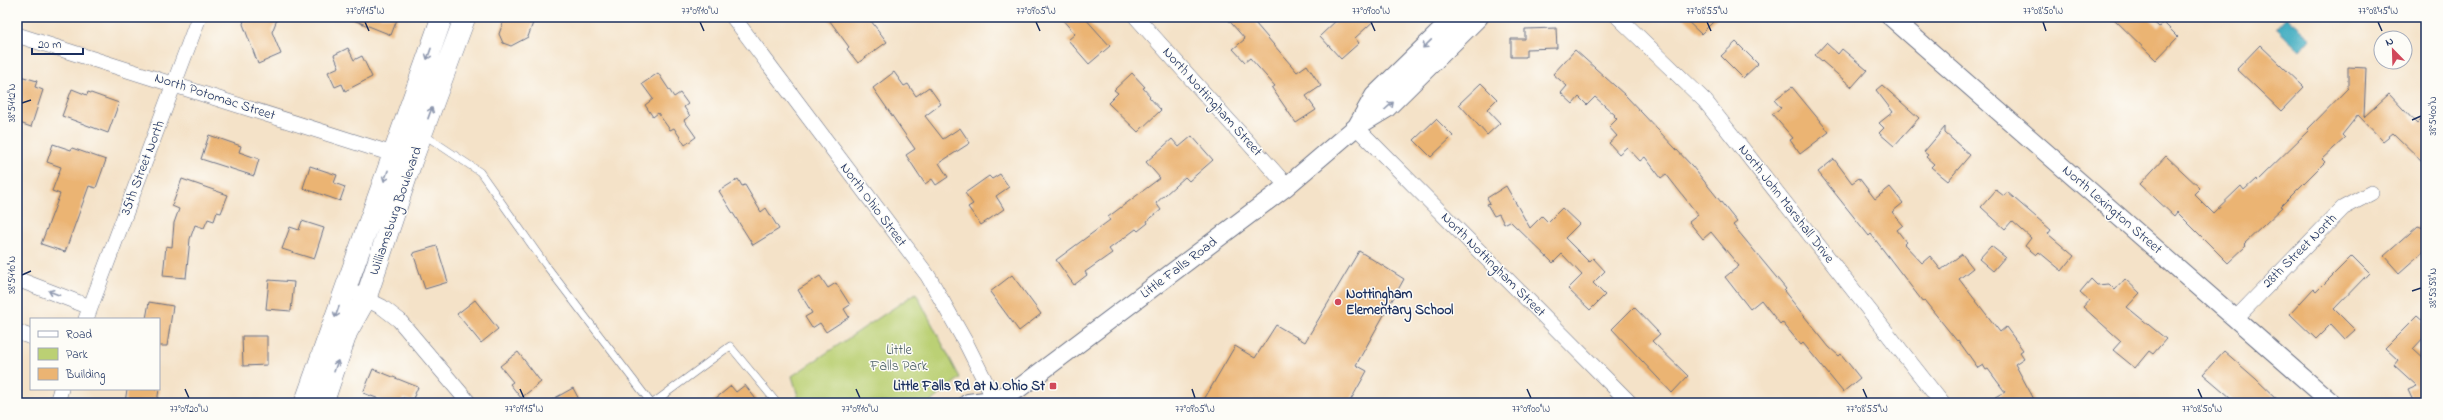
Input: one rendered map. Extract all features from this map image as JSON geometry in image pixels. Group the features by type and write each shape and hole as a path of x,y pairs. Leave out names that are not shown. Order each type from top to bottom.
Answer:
{"main road":[{"name":"Williamsburg Boulevard","path":"413,130 442,17"},
{"name":"Williamsburg Boulevard","path":"305,403 346,289 403,157 413,130 465,17"},
{"name":"Williamsburg Boulevard","path":"323,403 347,332 366,298 403,157"}],"street":[{"name":"35th Street North","path":"88,313 199,17"},
{"name":"North Ohio Street","path":"733,17 928,276 968,345 994,402"},
{"name":"North Nottingham Street","path":"1136,17 1287,186"},
{"name":"Little Falls Road","path":"1356,127 1374,96 1455,17"},
{"name":"Little Falls Road","path":"968,403 994,402 1018,389 1287,186 1356,127 1386,109 1479,17"},
{"name":"North John Marshall Drive","path":"1618,17 1705,101 1942,403"},
{"name":"North Lexington Street","path":"1891,17 2237,317 2332,403"},
{"name":"North Potomac Street","path":"17,35 175,83 403,157"},
{"name":"North Nottingham Street","path":"1356,127 1630,403"},
{"name":"28th Street North","path":"2237,317 2344,208 2371,193"},
{"path":"17,279 88,313"},
{"path":"346,289 366,298 400,320 469,403"},
{"path":"17,332 30,337"},
{"path":"57,403 61,390"}],"lane":[{"path":"413,130 480,172 545,264 652,403 730,346 776,403"}],"green space":[{"name":"Little Falls Park","path":"916,293 960,378 929,403 800,403 792,376"}],"water":[{"path":"2286,17 2311,38 2300,51 2276,28"}],"building":[{"path":"245,17 278,17 272,32 281,54 258,64 243,24"},
{"path":"346,17 398,17 391,35"},
{"path":"505,17 535,17 528,37 511,46 503,43 499,34"},
{"path":"827,17 868,17 887,42 858,63 847,49 849,47"},
{"path":"1060,17 1084,17 1110,46 1089,64 1068,40 1075,34"},
{"path":"1226,17 1250,17 1297,72 1307,65 1321,86 1306,96 1316,110 1296,123 1272,88 1275,86 1250,58 1245,62 1233,49 1245,39"},
{"path":"1340,17 1378,17 1355,38 1359,43 1341,59 1320,36"},
{"path":"1683,17 1718,17 1701,34"},
{"path":"2112,17 2148,17 2159,27 2163,22 2178,37 2156,60"},
{"path":"1556,28 1557,48 1526,49 1526,57 1511,57 1511,39 1525,39 1525,29"},
{"path":"1736,42 1758,64 1743,78 1721,56"},
{"path":"1826,43 1838,54 1842,49 1867,70 1852,87 1815,55"},
{"path":"2260,45 2304,87 2281,111 2237,69"},
{"path":"348,48 354,60 362,56 372,77 345,91 342,84 335,87 328,72 339,67 334,55"},
{"path":"1575,50 1625,95 1692,166 1737,222 1733,225 1786,289 1784,291 1829,347 1839,356 1841,354 1860,378 1843,392 1803,343 1801,345 1782,322 1780,324 1761,300 1750,309 1725,277 1739,266 1711,232 1703,239 1689,222 1698,215 1666,174 1661,178 1645,157 1640,161 1627,147 1619,154 1609,143 1617,136 1609,127 1617,119 1614,116 1615,115 1595,97 1587,105 1579,97 1573,104 1561,93 1567,86 1553,74"},
{"path":"2348,67 2366,68 2364,117 2389,94 2417,124 2426,115 2426,165 2393,133 2383,141 2358,115 2342,135 2345,138 2322,159 2325,162 2281,206 2283,207 2244,244 2246,246 2228,263 2177,212 2174,216 2140,184 2166,156 2200,188 2194,194 2213,213 2241,186 2244,190 2256,179 2257,181 2309,130 2308,129 2348,88"},
{"path":"894,72 904,86 908,84 916,96 929,87 941,104 925,116 943,139 960,128 970,143 939,163 948,177 936,185 932,179 925,184 906,155 915,149 873,88"},
{"path":"658,73 674,97 680,93 688,104 684,107 690,116 684,120 696,137 685,145 674,128 670,130 658,113 653,117 645,105 653,99 642,84"},
{"path":"1132,73 1145,87 1143,88 1150,96 1149,97 1161,110 1138,132 1108,103 1118,93 1114,90"},
{"path":"17,75 37,81 35,87 43,90 31,127 17,122"},
{"path":"1481,83 1497,99 1487,109 1500,123 1487,135 1459,104"},
{"path":"1882,85 1919,118 1894,146 1879,133 1884,128 1879,123 1893,112 1876,90"},
{"path":"1792,87 1829,132 1800,154 1790,140 1793,138 1772,114 1781,108 1774,100"},
{"path":"72,89 87,95 88,92 119,103 108,133 62,116"},
{"path":"1436,119 1453,136 1431,157 1414,140"},
{"path":"1945,127 1945,133 1970,155 1948,181 1931,167 1934,164 1926,157 1928,155 1924,152"},
{"path":"209,135 241,146 239,152 259,159 254,176 201,159"},
{"path":"1192,136 1213,160 1189,181 1185,177 1156,203 1161,210 1147,221 1148,223 1138,231 1136,229 1109,249 1112,253 1085,272 1087,275 1074,285 1056,260 1110,220 1108,217 1160,178 1146,162 1172,139 1179,147"},
{"path":"53,144 71,150 72,148 106,160 96,188 89,186 65,252 41,244 60,194 52,191 61,167 47,162"},
{"path":"1834,159 1852,183 1859,178 1875,199 1890,187 1903,203 1892,212 1903,225 1897,230 1906,242 1904,244 1922,263 1930,256 1941,270 1962,254 1973,268 1959,279 2000,332 2006,327 2023,350 2020,352 2024,358 2015,364 2036,403 1986,403 2005,392 1988,369 1986,370 1983,365 1978,368 1958,340 1957,341 1924,300 1923,302 1871,234 1869,236 1818,172"},
{"path":"310,166 337,175 334,183 345,187 340,201 303,188"},
{"path":"1000,174 1009,187 996,196 1004,209 981,225 968,207 973,204 965,193 989,176 992,179"},
{"path":"182,179 228,195 221,213 217,212 214,221 208,219 204,228 195,225 190,239 186,278 163,276 166,246 172,247 174,223 179,209 172,206"},
{"path":"738,179 742,186 745,185 761,212 766,208 779,229 753,245 719,191"},
{"path":"1506,186 1530,228 1542,216 1548,222 1562,208 1579,224 1565,238 1589,262 1593,258 1605,271 1593,283 1605,295 1590,310 1568,289 1582,275 1562,254 1553,263 1510,221 1504,224 1499,214 1494,216 1487,204 1490,203 1487,198"},
{"path":"1996,190 2004,196 2007,192 2051,230 2048,234 2074,256 2062,271 2039,252 2036,255 2025,246 2031,238 2012,221 2005,229 1981,207"},
{"path":"302,221 324,228 314,259 282,249 290,227 299,230"},
{"path":"2418,226 2426,229 2426,249 2399,273 2384,256"},
{"path":"437,246 448,282 425,289 413,253"},
{"path":"1991,246 2005,257 1993,271 1979,259"},
{"name":"Nottingham Elementary School","path":"1359,251 1404,279 1356,365 1367,371 1349,403 1202,403 1235,346 1255,358 1276,325 1305,342"},
{"path":"2352,256 2369,273 2334,309 2355,330 2345,339 2331,324 2316,339 2290,314 2313,289 2316,292"},
{"path":"1012,275 1041,314 1019,331 990,292"},
{"path":"820,276 828,288 836,283 850,305 844,309 849,317 826,332 820,323 812,328 805,317 812,313 798,290"},
{"path":"2091,279 2097,285 2109,284 2115,290 2125,279 2140,293 2127,307 2166,339 2153,354 2149,351 2135,368 2113,350 2121,341 2083,307 2089,300 2080,292"},
{"path":"269,280 294,282 291,311 266,309"},
{"path":"475,300 498,329 481,343 457,314"},
{"path":"149,302 173,306 167,346 160,346 160,318 146,318"},
{"path":"1634,307 1660,334 1652,341 1688,376 1672,393 1612,329"},
{"path":"2417,316 2426,324 2426,335 2413,349 2426,361 2426,403 2414,403 2408,390 2417,386 2394,365 2398,360 2385,348"},
{"path":"242,336 267,336 267,365 243,366"},
{"path":"2224,351 2281,403 2237,403 2203,374"},
{"path":"518,352 541,382 521,398 510,384 513,382 500,366"},
{"path":"373,369 418,387 412,401 403,398 401,403 390,403 363,393"},
{"path":"745,385 759,403 710,403 731,386 736,392"},
{"path":"573,388 581,403 546,403"},
{"path":"127,390 159,390 157,403 125,403"}],"place":[{"name":"Nottingham Elementary School","path":"1338,302"},
{"name":"Little Falls Rd at N Ohio St","path":"1053,386"}]}
